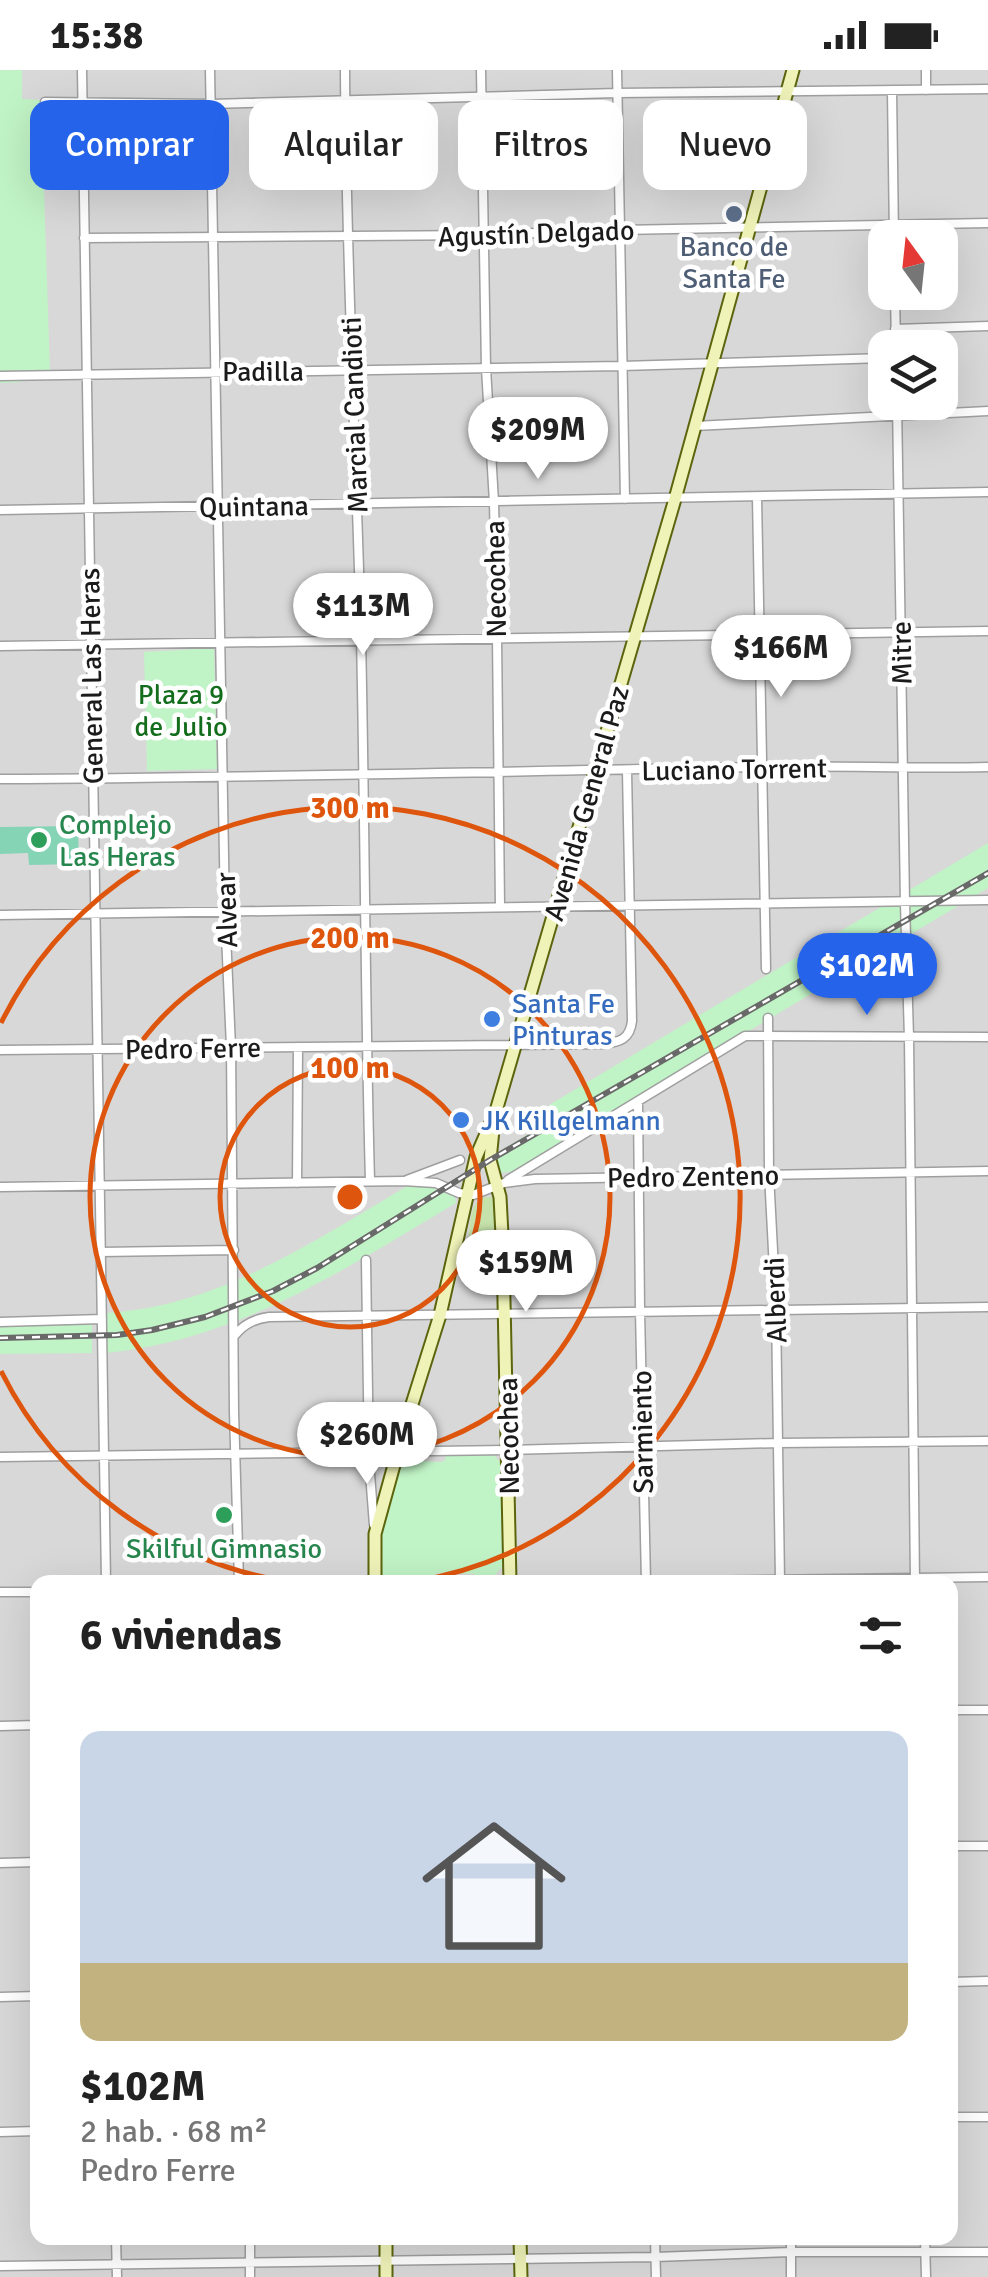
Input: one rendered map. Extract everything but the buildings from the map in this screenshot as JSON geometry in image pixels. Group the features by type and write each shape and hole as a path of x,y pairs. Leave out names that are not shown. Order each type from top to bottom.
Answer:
{"main road":[{"name":"Avenida General Paz","path":"375,1534 440,1315 476,1157 496,1111 676,498 793,70"},
{"name":"Necochea","path":"496,1111 490,1160 500,1184 510,1575"},
{"path":"375,1534 375,1575"},
{"path":"386,2245 386,2277"},
{"path":"520,2245 521,2277"}],"street":[{"name":"General Las Heras","path":"82,70 82,100"},
{"name":"Alvear","path":"210,70 211,100"},
{"name":"Marcial Candioti","path":"345,70 358,504 370,1181"},
{"name":"Necochea","path":"481,70 486,368 494,502 500,908"},
{"path":"617,70 625,499"},
{"path":"926,70 926,90"},
{"path":"229,103 988,88"},
{"path":"892,91 894,220"},
{"name":"General Las Heras","path":"83,190 106,1575"},
{"name":"Alvear","path":"212,190 239,1575"},
{"name":"Agustín Delgado","path":"958,224 988,224"},
{"name":"Agustín Delgado","path":"84,238 484,235 868,226"},
{"path":"895,310 896,329 988,326"},
{"name":"Padilla","path":"0,376 868,358"},
{"path":"958,413 988,411"},
{"path":"696,426 868,417"},
{"name":"Mitre","path":"897,420 914,1575"},
{"name":"Quintana","path":"0,510 988,492"},
{"path":"757,496 766,969"},
{"path":"0,646 988,631"},
{"name":"Luciano Torrent","path":"0,778 763,766 988,767"},
{"path":"627,770 632,906"},
{"path":"0,916 988,900"},
{"name":"Pedro Ferre","path":"0,1050 604,1044 624,1039 630,1032 632,906"},
{"name":"Alberdi","path":"768,1018 780,1575"},
{"path":"500,1184 745,1036 988,1037"},
{"path":"297,1182 298,1048"},
{"name":"Sarmiento","path":"638,1102 646,1575"},
{"path":"403,1181 460,1160"},
{"name":"Pedro Zenteno","path":"469,1196 500,1184 535,1179 988,1171"},
{"path":"0,1187 403,1181 436,1184 469,1196"},
{"path":"100,1252 234,1250"},
{"path":"366,1260 369,1451 375,1534"},
{"path":"234,1334 262,1318 988,1307"},
{"path":"0,1322 102,1319"},
{"path":"0,1456 988,1441"},
{"path":"958,1578 988,1577"},
{"path":"0,1592 30,1592"},
{"path":"958,1710 988,1710"},
{"path":"0,1726 30,1725"},
{"path":"958,1846 988,1846"},
{"path":"0,1863 30,1862"},
{"path":"958,1982 988,1981"},
{"path":"0,1997 30,1996"},
{"path":"958,2117 988,2117"},
{"path":"0,2132 30,2131"},
{"path":"116,2245 117,2277"},
{"path":"250,2245 250,2277"},
{"path":"655,2245 656,2277"},
{"path":"790,2245 792,2277"},
{"path":"925,2245 926,2277"},
{"path":"0,2266 988,2252"}],"shaded area":[{"path":"0,70 988,70 988,2277 0,2277"}],"green space":[{"path":"0,70 22,70 22,99 41,100 30,100 30,190 44,190 50,371 20,382 0,383"},
{"name":"Plaza 9 de Julio","path":"214,648 217,769 147,771 144,652"},
{"name":"Complejo Las Heras","path":"78,826 79,864 29,865 28,853 0,854 0,827"},
{"path":"988,843 988,888 515,1171 499,1173 500,1151 557,1117 549,1105"},
{"path":"409,1185 433,1188 455,1197 456,1203 331,1276 245,1318 153,1346 105,1353 105,1313 147,1308 226,1285 301,1249"},
{"path":"485,1197 494,1200 494,1246 468,1239 473,1209"},
{"path":"92,1324 92,1353 0,1354 0,1326"},
{"path":"412,1454 418,1454 421,1461 442,1462 446,1459 443,1454 493,1454 501,1463 502,1567 495,1575 380,1575 377,1540 398,1462"}],"railway":[{"path":"0,1338 117,1335 152,1330 205,1317 273,1291 317,1268 490,1160 988,873"}],"place":[{"name":"Banco de Santa Fe","path":"734,214"},
{"name":"Complejo Las Heras","path":"39,840"},
{"name":"Santa Fe Pinturas","path":"492,1019"},
{"name":"JK Killgelmann","path":"461,1120"},
{"name":"Skilful Gimnasio","path":"224,1515"}]}
